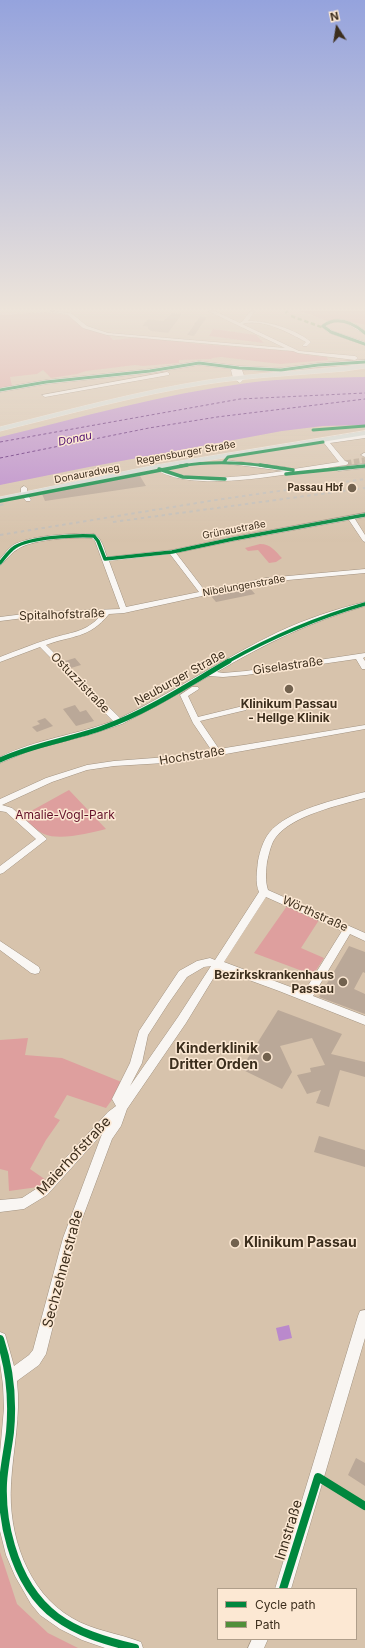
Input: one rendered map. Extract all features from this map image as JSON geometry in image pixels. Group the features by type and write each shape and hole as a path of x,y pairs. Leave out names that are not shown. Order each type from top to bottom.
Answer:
{"main road":[{"path":"0,429 158,392 184,388"},
{"path":"0,433 196,388"},
{"name":"Regensburger Straße","path":"0,499 154,465 365,432"},
{"name":"Regensburger Straße","path":"0,492 25,494"}],"street":[{"path":"0,390 12,388"},
{"path":"45,395 85,388"},
{"path":"154,465 163,471 177,475 226,479 282,472 344,463 326,442 365,436"},
{"path":"224,462 292,470"},
{"path":"282,472 288,475 365,466"},
{"name":"Grünaustraße","path":"105,559 172,552 365,515"},
{"path":"351,517 365,540"},
{"path":"0,563 12,549 25,543 80,535 94,536 98,541 124,611"},
{"path":"172,552 203,593"},
{"name":"Nibelungenstraße","path":"124,611 266,580 365,571"},
{"name":"Neuburger Straße","path":"0,760 26,749 87,733 119,722 211,673 266,641 293,628 317,618 365,604"},
{"name":"Spitalhofstraße","path":"0,619 40,614 106,613 124,611"},
{"path":"0,660 52,640 89,630 98,623 106,613"},
{"name":"Ostuzzistraße","path":"41,644 119,722"},
{"path":"362,655 365,667"},
{"name":"Giselastraße","path":"211,673 223,675 246,673 362,655"},
{"path":"211,673 211,680 184,695 196,720 217,752"},
{"path":"196,720 243,708"},
{"name":"Hochstraße","path":"0,803 40,783 82,769 100,765 189,759 217,752 365,727"},
{"path":"264,892 261,886 263,858 274,833 293,820 319,809 365,795"},
{"path":"0,808 9,810 42,839 0,871"},
{"name":"Wörthstraße","path":"264,892 365,937"},
{"name":"Sechzehnerstraße","path":"10,1377 34,1360 39,1354 69,1238 107,1136 117,1123 122,1107 182,1020 264,892"},
{"path":"307,997 348,929"},
{"path":"0,946 35,970"},
{"name":"Sechzehnerstraße","path":"122,1107 118,1099 136,1063 143,1034 164,1001 183,974 201,964 210,962 217,964"},
{"path":"217,964 307,997 365,1021"},
{"name":"Maierhofstraße","path":"0,1206 24,1203 43,1191 112,1115 122,1107"},
{"name":"Innstraße","path":"283,1588 365,1316"},
{"path":"0,1339 7,1360 10,1377 10,1432 4,1468 3,1492 4,1512 14,1556 29,1588 46,1609 59,1619 104,1641 135,1648"}],"green space":[{"path":"260,544 267,545 275,550 282,558 276,562 269,563 258,550 248,551 245,548"},
{"name":"Amalie-Vogl-Park","path":"69,790 106,829 75,836 51,836 38,831 22,816"},
{"path":"287,906 319,920 301,948 324,958 313,975 254,953"},
{"path":"28,1038 25,1055 62,1058 124,1083 106,1108 67,1095 54,1117 60,1120 46,1140 30,1169 46,1180 38,1187 9,1191 8,1171 0,1169 0,1040"},
{"path":"0,1552 17,1604 48,1633 78,1648 0,1648"}],"water":[{"name":"Donau","path":"216,388 365,388 365,425 323,426 282,431 0,485 0,437 184,393"},
{"path":"289,1325 292,1338 279,1341 276,1328"}],"building":[{"path":"140,476 146,486 45,501 42,494 106,481"},
{"path":"249,587 255,594 216,602 211,596"},
{"path":"75,658 81,665 71,668 65,661"},
{"path":"75,705 80,712 86,710 94,721 76,726 63,709"},
{"path":"45,718 53,726 37,732 32,727 40,724 37,721"},
{"name":"Bezirkskrankenhaus Passau","path":"349,946 365,952 365,973 363,972 354,989 365,994 365,1014 319,997"},
{"name":"Kinderklinik Dritter Orden","path":"278,1010 342,1034 331,1054 365,1062 365,1077 340,1070 329,1107 316,1103 321,1090 307,1094 297,1075 311,1072 310,1068 325,1065 312,1038 280,1046 292,1072 282,1089 241,1069"},
{"path":"319,1136 365,1150 365,1167 314,1152"},
{"path":"356,1458 365,1463 365,1486 348,1475"}],"ferry route":[{"path":"0,442 240,399 365,393"},
{"path":"0,458 149,428 217,417 365,399"}],"tunnel":[{"path":"346,463 365,460"}],"railway":[{"path":"0,535 222,499 365,479"},
{"path":"113,522 365,488"},
{"path":"0,505 7,504"}],"cycle path":[{"path":"0,390 12,388"},
{"path":"313,430 365,426"},
{"path":"224,462 228,457 323,442"},
{"name":"Donauradweg","path":"0,501 158,469 197,463 242,463 293,470"},
{"path":"286,474 365,466"},
{"path":"159,469 183,477 225,479"},
{"path":"0,563 17,546 32,541 77,536 94,536 98,541 105,559 172,552 233,539 365,515"},
{"path":"0,760 28,748 103,728 118,722 159,702 280,634 322,617 365,604"},
{"path":"0,1339 7,1362 11,1396 10,1432 3,1484 4,1507 9,1539 20,1571 36,1598 55,1617 88,1634 135,1648"},
{"path":"283,1588 318,1477 365,1506"}],"place":[{"name":"Passau Hbf","path":"352,488"},
{"name":"Klinikum Passau - Hellge Klinik","path":"289,689"},
{"name":"Bezirkskrankenhaus Passau","path":"343,982"},
{"name":"Kinderklinik Dritter Orden","path":"267,1057"},
{"name":"Klinikum Passau","path":"235,1243"}]}
